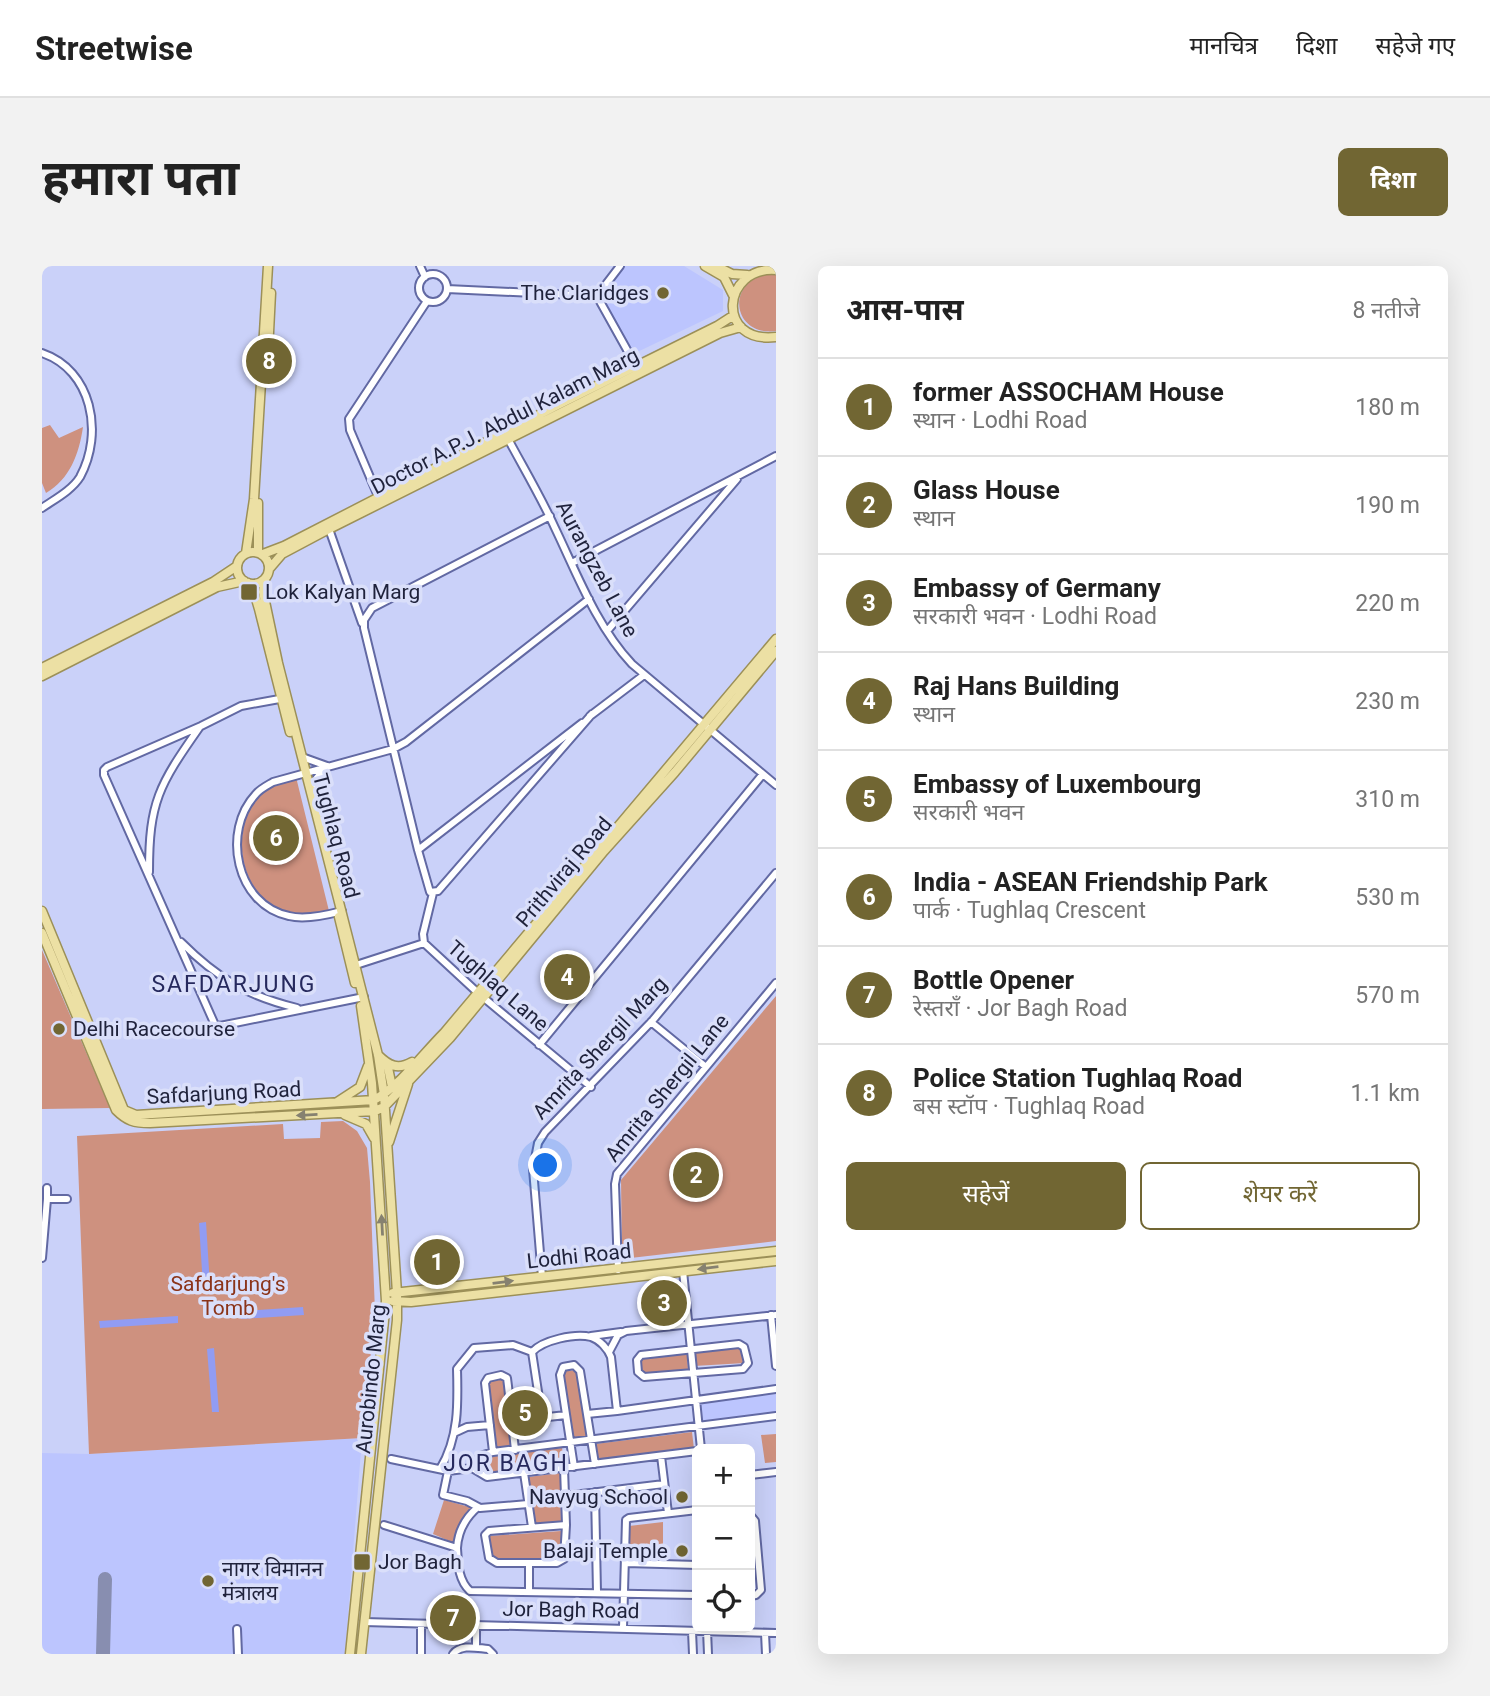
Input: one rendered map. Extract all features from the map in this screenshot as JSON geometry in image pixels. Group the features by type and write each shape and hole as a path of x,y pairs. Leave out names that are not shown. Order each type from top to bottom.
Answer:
{"main road":[{"path":"246,582 239,576 237,566 246,553 254,499 270,266"},
{"path":"270,266 258,500 261,553 268,560 270,568"},
{"path":"705,266 724,277 733,295"},
{"path":"716,266 732,274 747,275"},
{"path":"776,270 762,267 747,275 736,287 733,295 734,315 741,327 757,337 776,337"},
{"name":"Doctor A.P.J. Abdul Kalam Marg","path":"286,549 329,529 636,366 717,327 734,315"},
{"name":"Doctor A.P.J. Abdul Kalam Marg","path":"286,549 379,496 720,334 741,327"},
{"path":"246,553 286,549"},
{"path":"42,676 217,587 265,580 270,568 286,549"},
{"path":"42,668 213,582 237,566"},
{"name":"Tughlaq Road","path":"265,580 265,607 284,698 311,789 340,912 356,965 384,1095 384,1107"},
{"name":"Tughlaq Road","path":"246,582 254,592 259,608 362,997"},
{"name":"Prithviraj Road","path":"374,1100 384,1095 480,995 707,726 776,639"},
{"name":"Prithviraj Road","path":"707,726 776,651"},
{"name":"Safdarjung Road","path":"42,911 124,1110 136,1115 375,1111"},
{"name":"Safdarjung Road","path":"42,933 116,1110 126,1120 136,1123 284,1112 374,1100"},
{"name":"Prithviraj Road","path":"375,1111 384,1107 450,1038 480,995"},
{"path":"334,1104 360,1087 374,1056 399,1068 419,1058"},
{"name":"Tughlaq Road","path":"374,1056 375,1111"},
{"path":"387,1063 392,1087"},
{"path":"388,1146 409,1082"},
{"name":"Aurobindo Marg","path":"361,1654 364,1622 373,1583 397,1297 384,1107"},
{"name":"Aurobindo Marg","path":"350,1654 358,1591 361,1516 386,1297 375,1111"},
{"path":"340,1113 366,1124 377,1144"},
{"name":"Lodhi Road","path":"397,1297 542,1277 776,1251"},
{"name":"Lodhi Road","path":"386,1297 776,1261"},
{"path":"385,1421 394,1422"},
{"path":"348,1590 358,1591"}],"street":[{"path":"420,266 425,277"},
{"path":"597,296 620,266"},
{"path":"439,275 446,282 447,289 443,299 427,300 420,294 419,287 425,277 439,275"},
{"path":"447,289 597,296"},
{"path":"597,296 636,366"},
{"path":"379,496 350,430 349,419 427,300"},
{"path":"42,353 65,364 78,380 93,420 89,453 79,478 64,493 42,508"},
{"name":"Aurangzeb Lane","path":"506,436 550,516 589,599 619,650 776,785"},
{"path":"572,563 776,456"},
{"path":"608,630 740,475"},
{"path":"364,628 364,620 372,608 550,516"},
{"path":"329,529 364,628 418,850 429,889 433,893 438,891 592,714"},
{"path":"340,912 303,918 279,913 258,899 248,887 241,873 237,839 240,822 257,792 304,772 406,742 589,599"},
{"path":"418,850 644,674"},
{"path":"284,698 241,706 104,770 213,1023 217,1026 362,997"},
{"path":"149,874 149,838 154,804 172,768 201,726"},
{"path":"302,757 327,766"},
{"path":"311,789 327,766"},
{"path":"539,1045 763,774"},
{"name":"Amrita Shergil Marg","path":"542,1277 533,1169 538,1143 545,1132 651,1022 776,873"},
{"name":"Tughlaq Lane","path":"433,893 423,934 424,943 480,995 591,1087"},
{"path":"177,938 204,965 234,986 255,996 302,1009"},
{"path":"356,965 424,943"},
{"name":"Amrita Shergil Lane","path":"618,1269 615,1184 617,1174 776,983"},
{"path":"651,1022 706,1067"},
{"path":"42,1258 47,1188"},
{"path":"47,1199 67,1199"},
{"path":"683,1271 699,1444"},
{"path":"542,1418 532,1352 537,1346 550,1341 773,1315 776,1366"},
{"path":"609,1352 621,1332"},
{"path":"589,1336 609,1352 617,1411"},
{"path":"739,1344 744,1348 748,1363 743,1369 644,1377 638,1373 637,1360 641,1355 690,1349 739,1344"},
{"path":"440,1469 449,1454 454,1433 458,1394 457,1369 471,1350 513,1345 532,1352"},
{"path":"574,1467 560,1375 568,1365 578,1367 580,1371 595,1464"},
{"path":"493,1452 485,1383 491,1376 501,1375 507,1378 515,1450"},
{"path":"587,1414 776,1389"},
{"path":"512,1421 566,1415"},
{"path":"472,1468 480,1456 493,1452 776,1416"},
{"path":"454,1433 464,1428 490,1424"},
{"path":"391,1459 448,1471 472,1468 487,1477 692,1451"},
{"path":"661,1456 668,1513"},
{"path":"564,1468 566,1525 566,1550 561,1562 490,1560 485,1535 489,1531 566,1525"},
{"path":"448,1471 443,1495 478,1507 528,1504"},
{"path":"755,1474 776,1472"},
{"path":"524,1473 532,1527"},
{"path":"565,1496 664,1484"},
{"path":"595,1492 597,1592"},
{"path":"478,1507 464,1522 457,1548 463,1585 470,1591 692,1595"},
{"path":"624,1628 626,1520 692,1511"},
{"path":"755,1521 761,1573 761,1590 755,1595"},
{"path":"384,1525 457,1548"},
{"path":"529,1563 529,1592"},
{"path":"626,1563 692,1565"},
{"name":"Jor Bagh Road","path":"364,1622 692,1631"},
{"path":"421,1625 421,1654"},
{"path":"476,1626 476,1647"},
{"path":"237,1629 238,1654"},
{"name":"Jor Bagh Road","path":"755,1632 776,1633"},
{"path":"692,1633 693,1654"},
{"path":"707,1633 708,1654"},
{"path":"765,1633 766,1654"},
{"path":"453,1654 460,1648 476,1647 488,1649 493,1654"}],"shaded area":[{"path":"623,266 684,266 723,290 723,311 631,355 601,297"},
{"path":"206,1222 210,1286 203,1287 199,1223"},
{"path":"303,1307 304,1315 241,1319 241,1311"},
{"path":"178,1316 178,1323 100,1328 99,1321"},
{"path":"214,1348 219,1412 212,1412 207,1349"},
{"path":"776,1394 776,1412 702,1421 700,1403"},
{"path":"362,1438 345,1654 42,1654 42,1453 89,1454"}],"green space":[{"path":"765,274 776,275 776,331 762,331 751,326 740,309 744,289 752,280"},
{"path":"50,425 59,438 83,427 72,465 61,481 46,493 42,483 42,428"},
{"path":"296,777 329,911 309,915 288,913 265,900 249,878 242,852 244,822 253,801 265,791"},
{"name":"Delhi Racecourse","path":"42,950 110,1108 42,1109"},
{"path":"776,996 776,1241 622,1259 621,1180"},
{"name":"Safdarjung's Tomb","path":"343,1121 357,1131 367,1148 370,1182 375,1312 362,1438 89,1454 77,1136 283,1124 284,1139 320,1138 321,1122"},
{"path":"743,1348 745,1363 694,1366 694,1353 698,1350"},
{"path":"687,1352 688,1370 647,1374 641,1370 641,1357"},
{"path":"578,1370 588,1436 572,1439 563,1380 565,1371"},
{"path":"491,1379 505,1379 513,1448 495,1449 487,1385"},
{"path":"692,1432 693,1444 692,1449 597,1462 595,1444"},
{"path":"776,1434 776,1462 765,1463 761,1435"},
{"path":"562,1448 565,1466 483,1476 481,1458"},
{"path":"560,1473 561,1522 534,1523 528,1477"},
{"path":"444,1500 473,1508 454,1543 433,1534"},
{"path":"663,1522 663,1558 629,1557 629,1526"},
{"path":"561,1531 563,1555 558,1559 497,1559 492,1556 488,1541 489,1536"}],"taxiway":[{"path":"103,1654 105,1579"}],"place":[{"name":"The Claridges","path":"663,293"},
{"name":"Police Station Tughlaq Road","path":"269,361"},
{"name":"Lok Kalyan Marg","path":"249,592"},
{"name":"India - ASEAN Friendship Park","path":"276,838"},
{"name":"Raj Hans Building","path":"567,977"},
{"name":"Delhi Racecourse","path":"59,1029"},
{"name":"Glass House","path":"696,1175"},
{"name":"former ASSOCHAM House","path":"437,1262"},
{"name":"Embassy of Germany","path":"664,1303"},
{"name":"Embassy of Luxembourg","path":"525,1413"},
{"name":"Navyug School","path":"682,1497"},
{"name":"Balaji Temple","path":"682,1551"},
{"name":"Jor Bagh","path":"362,1562"},
{"name":"नागर विमानन मंत्रालय","path":"208,1581"},
{"name":"Bottle Opener","path":"453,1618"}],"district":[{"name":"SAFDARJUNG","path":"234,984"},
{"name":"JOR BAGH","path":"506,1463"}]}
